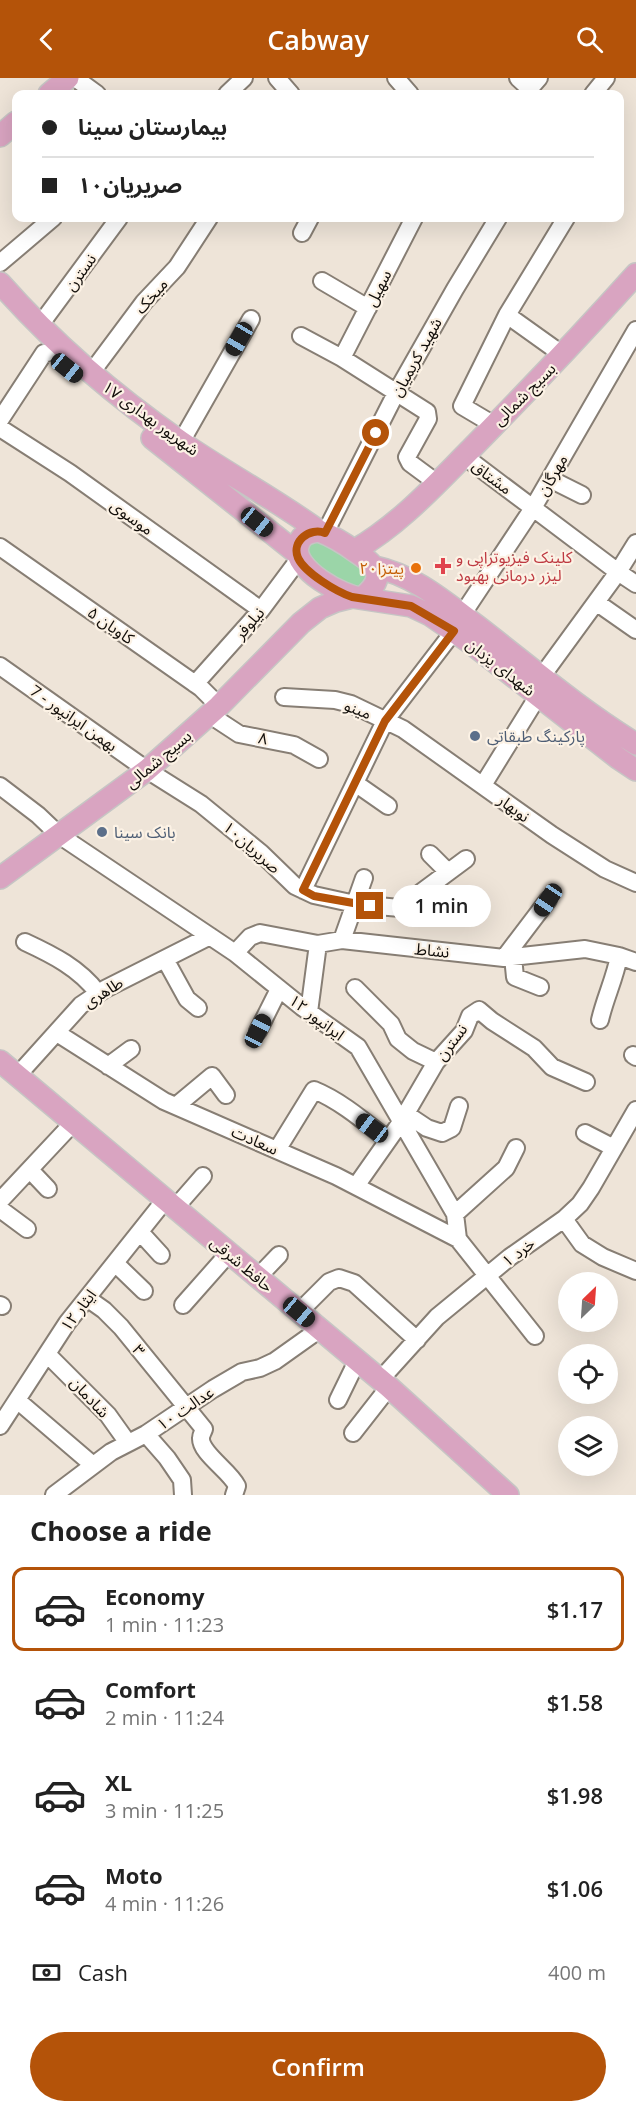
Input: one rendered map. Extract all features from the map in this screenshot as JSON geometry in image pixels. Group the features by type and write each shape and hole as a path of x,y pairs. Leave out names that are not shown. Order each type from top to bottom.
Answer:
{"main road":[{"path":"54,90 68,78"},
{"path":"0,136 12,126"},
{"name":"بسیج شمالی","path":"355,550 409,511 563,355 636,274"},
{"name":"۱۷ شهریور بهداری","path":"0,283 91,373 181,442 322,532 355,550"},
{"path":"47,352 274,536 314,575 352,597"},
{"name":"بسیج شمالی","path":"0,878 147,770 214,710 301,623 320,608 352,597 362,598 372,590 376,582 374,565 409,511"},
{"path":"274,536 288,536 293,532 296,527 294,513"},
{"path":"298,557 299,540 309,532 322,532"},
{"name":"شهدای یزدان","path":"355,550 374,565 408,579 538,696 590,725 633,742"},
{"name":"بسیج شمالی","path":"301,623 312,606 315,592 314,575"},
{"name":"شهدای یزدان","path":"352,597 411,606 458,623 542,676 590,725 618,758 636,770"},
{"path":"618,758 616,752 619,746 625,740 633,742"},
{"name":"حافظ شرقی","path":"0,1061 320,1329 506,1494"}],"street":[{"path":"75,78 92,90"},
{"path":"231,90 244,78"},
{"path":"277,78 288,90"},
{"path":"396,78 407,90"},
{"path":"596,90 606,78"},
{"path":"0,263 48,222"},
{"name":"نسترن","path":"40,325 116,222"},
{"name":"میخک","path":"91,373 144,302 177,267 206,222"},
{"path":"302,232 308,222"},
{"name":"سهیل","path":"342,358 409,222"},
{"name":"شهید کریمیان","path":"322,532 396,393 460,279 496,222"},
{"path":"494,425 462,406 507,315 564,222"},
{"path":"322,280 368,308"},
{"path":"507,315 563,355"},
{"path":"181,442 251,319"},
{"name":"مهرگان","path":"303,890 385,721 458,623 533,508 636,330"},
{"path":"302,336 342,358 427,412 428,419 407,457 410,463 437,483"},
{"path":"0,420 44,353 47,352"},
{"name":"موسوی","path":"0,428 70,473 261,610"},
{"name":"مشتاق","path":"464,456 636,584"},
{"path":"550,479 582,495"},
{"path":"542,676 618,572 636,543"},
{"name":"کاویان ۵","path":"0,547 195,684 214,710"},
{"name":"نیلوفر","path":"195,684 261,610 298,557"},
{"path":"596,602 636,630"},
{"name":"بهمن ایرانپور - 7","path":"0,666 147,770"},
{"name":"نوبهار","path":"538,696 483,786 605,869 636,883"},
{"name":"مینو","path":"284,697 335,700 351,704 403,729 483,786"},
{"name":"۸","path":"214,710 239,734 294,745 319,759"},
{"name":"صریریان۱۰","path":"147,770 201,804 261,853 296,886 314,896 355,904 400,908 448,872"},
{"path":"355,783 388,806"},
{"name":"ایرانپور ۱۲","path":"0,786 38,814 59,835 235,953 309,1012 358,1047 421,1148 455,1214 458,1239"},
{"path":"430,854 448,872 466,859"},
{"path":"342,940 364,878"},
{"path":"540,987 515,977 509,958 548,900"},
{"name":"نشاط","path":"235,953 250,937 261,933 318,944 342,940 509,958 585,949 636,962"},
{"name":"طاهری","path":"17,1076 81,1005 98,993 210,936"},
{"path":"25,942 46,951 79,972 86,977 98,993"},
{"path":"309,1012 318,944"},
{"path":"600,1020 619,956"},
{"path":"165,958 187,999 198,1008"},
{"path":"355,988 391,1024 398,1039 413,1051 436,1062"},
{"path":"258,1031 279,989"},
{"name":"نسترن","path":"356,1186 403,1118 436,1062 464,1031 470,1016 479,1010 534,1048 552,1067 586,1082"},
{"name":"سعادت","path":"57,1033 144,1089 176,1106 356,1186 458,1239"},
{"path":"108,1066 130,1049"},
{"path":"176,1106 212,1076 226,1095"},
{"path":"277,1150 314,1090 325,1095 388,1140"},
{"path":"403,1118 442,1134 452,1128 459,1106"},
{"name":"خرد ۱","path":"353,1433 384,1384 437,1317 486,1276 564,1219 580,1204 636,1110"},
{"path":"4,1190 30,1170 73,1123"},
{"path":"585,1133 614,1148"},
{"path":"455,1214 506,1168 516,1148"},
{"path":"30,1170 48,1189"},
{"name":"ایثار ۱۲","path":"0,1426 67,1323 140,1232 203,1176"},
{"path":"0,1209 27,1229"},
{"path":"564,1219 582,1244 603,1257 636,1270"},
{"path":"140,1232 161,1255"},
{"path":"458,1239 536,1336"},
{"path":"183,1305 229,1253"},
{"path":"258,1277 279,1255"},
{"path":"115,1263 144,1291"},
{"path":"299,1312 329,1282 339,1278 354,1283 417,1340"},
{"name":"۳","path":"87,1298 104,1310 121,1327 204,1429 201,1438 204,1449 234,1478 237,1486 234,1495"},
{"name":"عدالت ۱۰","path":"54,1495 93,1465 128,1443 146,1434 242,1372 260,1368 275,1361 320,1329"},
{"name":"شادمان","path":"47,1354 108,1415 128,1443"},
{"path":"338,1400 357,1361"},
{"path":"17,1400 93,1465"},
{"path":"146,1434 182,1480 183,1495"}],"green space":[{"path":"316,537 367,572 368,580 361,588 352,590 331,578 306,554"}],"place":[{"name":"کلینک فیزیوتراپی و لیزر درمانی بهبود","path":"443,566"},
{"name":"پیتزا۲۰","path":"416,568"},
{"name":"پارکینگ طبقاتی","path":"475,736"},
{"name":"بانک سینا","path":"102,832"}],"route":[{"path":"370,906 314,896 303,890 385,721 454,631 411,606 343,594 314,575 299,559 297,550 299,540 309,532 325,533 376,433"}]}
